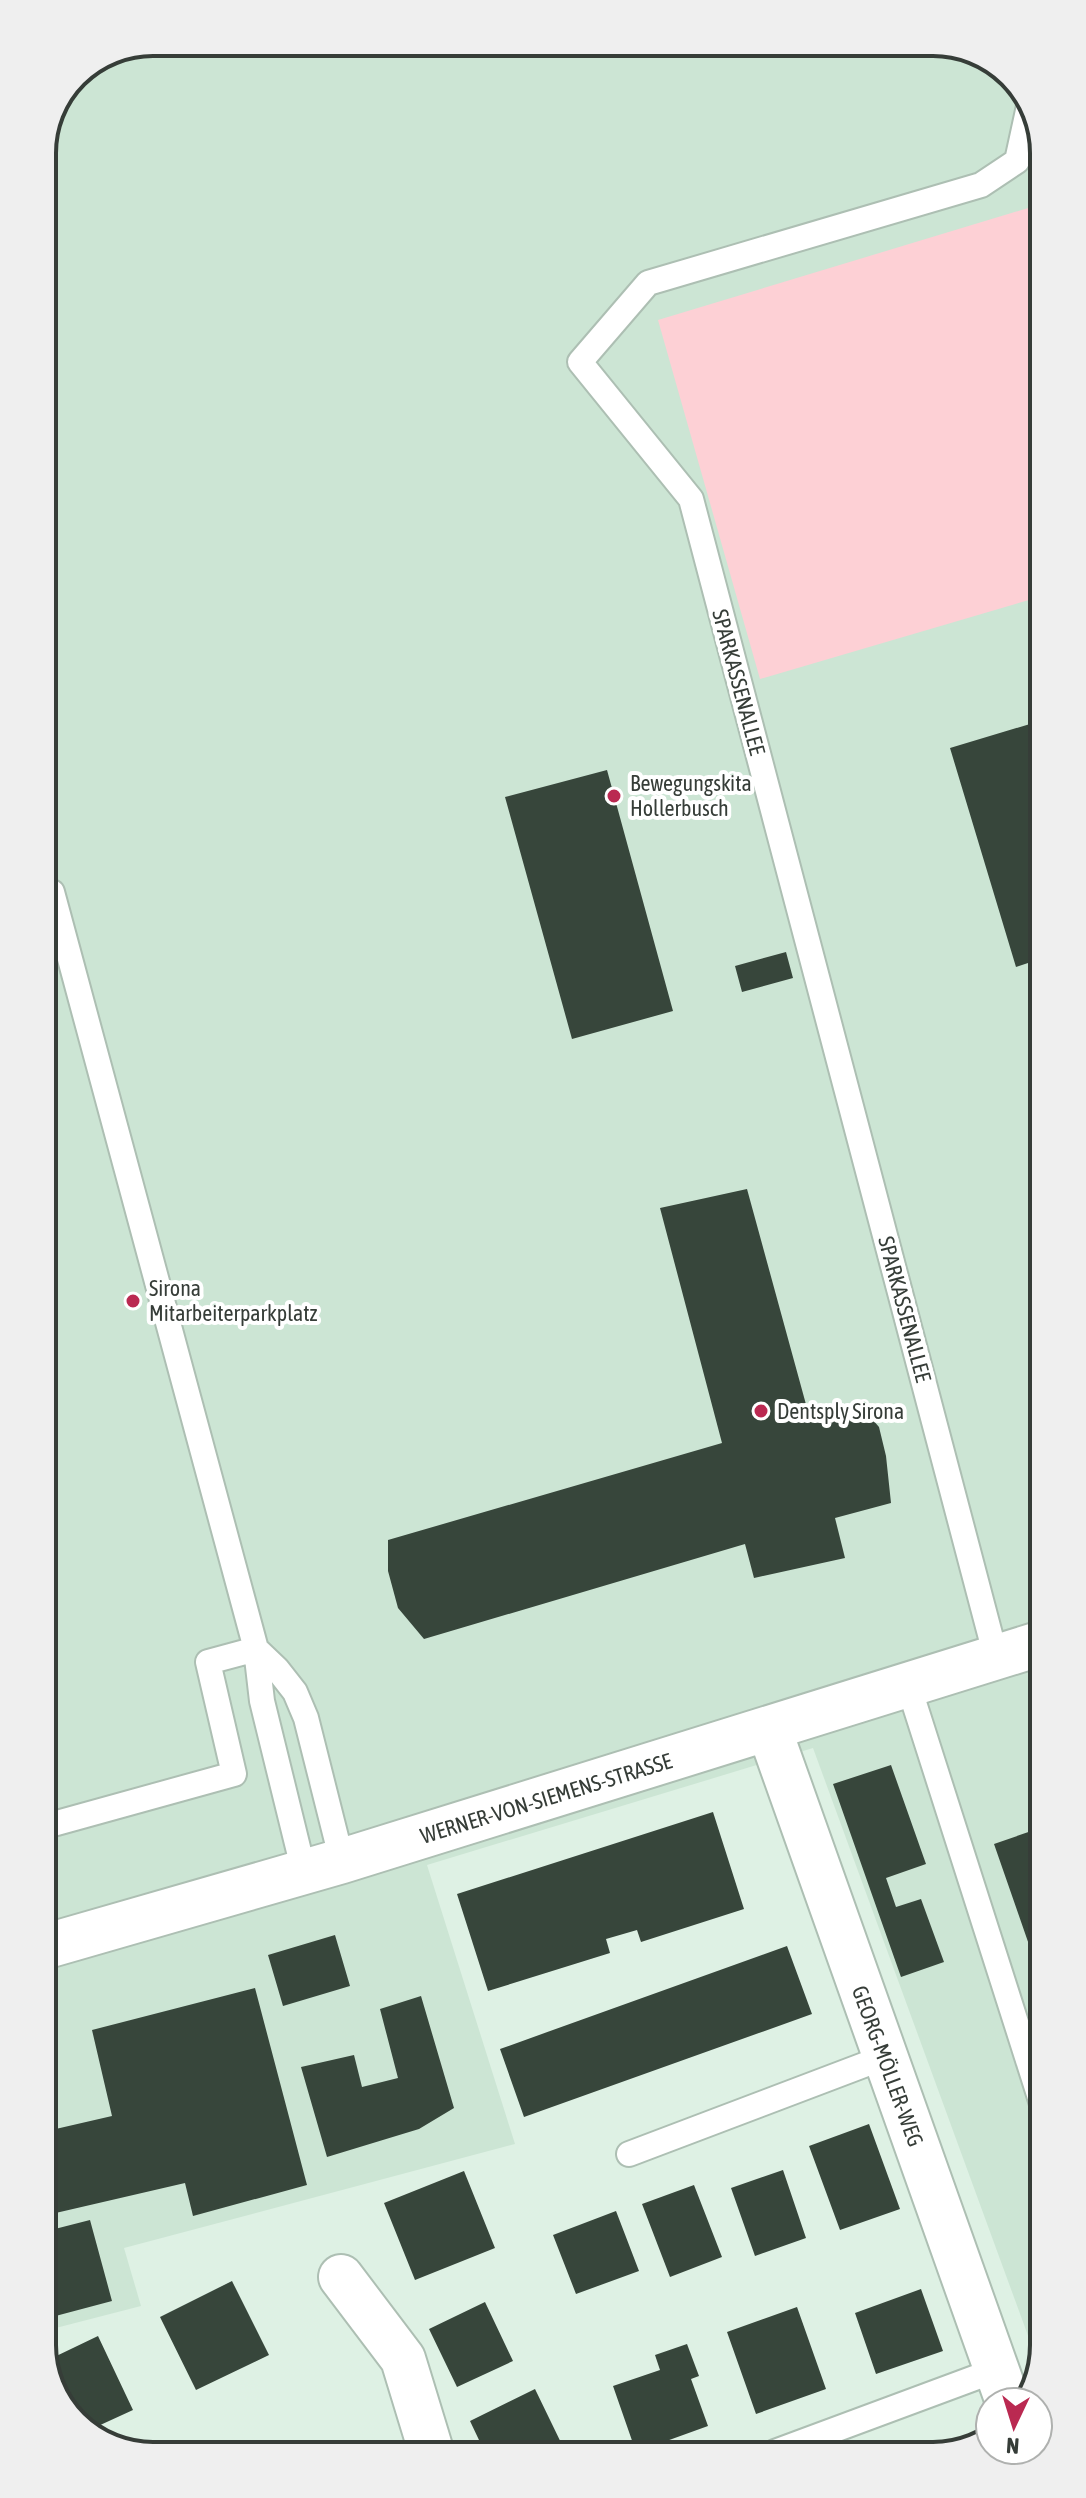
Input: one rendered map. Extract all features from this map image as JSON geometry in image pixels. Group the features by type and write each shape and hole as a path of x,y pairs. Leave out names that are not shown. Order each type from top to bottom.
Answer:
{"street":[{"name":"WERNER-VON-SIEMENS-STRASSE","path":"56,1943 323,1867 1030,1647"},
{"name":"GEORG-MÖLLER-WEG","path":"769,1729 1002,2386"},
{"path":"341,2277 403,2359 428,2442"}],"lane":[{"name":"SPARKASSENALLEE","path":"996,1657 691,499 580,362 648,283 981,185 1017,161 1025,123"},
{"path":"56,907 256,1649 262,1701 323,1867"},
{"path":"56,1823 234,1774 208,1662 256,1649"},
{"path":"256,1649 295,1692 306,1718 323,1867"},
{"path":"908,1684 1030,2066"},
{"path":"629,2154 885,2057"},
{"path":"809,2442 974,2394"}],"shaded area":[{"path":"153,56 939,56 964,61 992,76 1014,99 1025,122 1030,153 1030,2341 813,1748 427,1865 515,2144 124,2248 141,2306 56,2328 56,147 59,128 76,94 89,80 122,61"},
{"path":"1030,207 1030,600 760,679 658,320"}],"building":[{"path":"1030,724 1030,962 1016,967 950,748"},
{"path":"607,770 673,1011 572,1039 505,797"},
{"path":"786,952 793,978 742,992 735,966"},
{"name":"Dentsply Sirona","path":"747,1189 810,1419 859,1404 879,1427 891,1503 835,1518 845,1558 754,1578 745,1544 424,1639 398,1608 388,1571 388,1540 722,1443 660,1208"},
{"path":"891,1765 926,1864 886,1878 896,1907 921,1899 944,1962 901,1977 833,1784"},
{"path":"713,1812 744,1909 641,1942 637,1930 606,1939 610,1953 488,1991 457,1894"},
{"path":"1030,1832 1030,1948 994,1844"},
{"path":"335,1935 350,1986 283,2006 268,1955"},
{"path":"787,1946 812,2014 524,2117 500,2049"},
{"path":"255,1988 307,2185 193,2216 185,2183 56,2213 56,2129 112,2116 92,2030"},
{"path":"421,1996 454,2108 419,2129 327,2157 301,2067 354,2055 362,2087 398,2078 380,2009"},
{"path":"869,2124 900,2209 840,2230 809,2146"},
{"path":"783,2170 806,2238 755,2256 731,2188"},
{"path":"464,2171 495,2248 415,2280 384,2203"},
{"path":"694,2185 722,2257 670,2277 642,2204"},
{"path":"616,2211 639,2271 576,2294 553,2235"},
{"path":"90,2220 112,2301 56,2316 56,2229"},
{"path":"232,2281 269,2355 196,2390 160,2317"},
{"path":"921,2289 943,2351 876,2374 855,2313"},
{"path":"485,2302 513,2361 457,2387 429,2329"},
{"path":"797,2307 826,2389 756,2414 727,2332"},
{"path":"98,2336 133,2410 99,2425 94,2422 76,2404 66,2388 57,2356"},
{"path":"687,2344 699,2376 691,2379 708,2426 664,2442 633,2442 613,2386 660,2370 655,2355"},
{"path":"535,2389 561,2442 475,2442 479,2440 470,2421"}],"place":[{"name":"Bewegungskita Hollerbusch","path":"614,796"},
{"name":"Sirona Mitarbeiterparkplatz","path":"133,1301"},
{"name":"Dentsply Sirona","path":"761,1411"}]}
